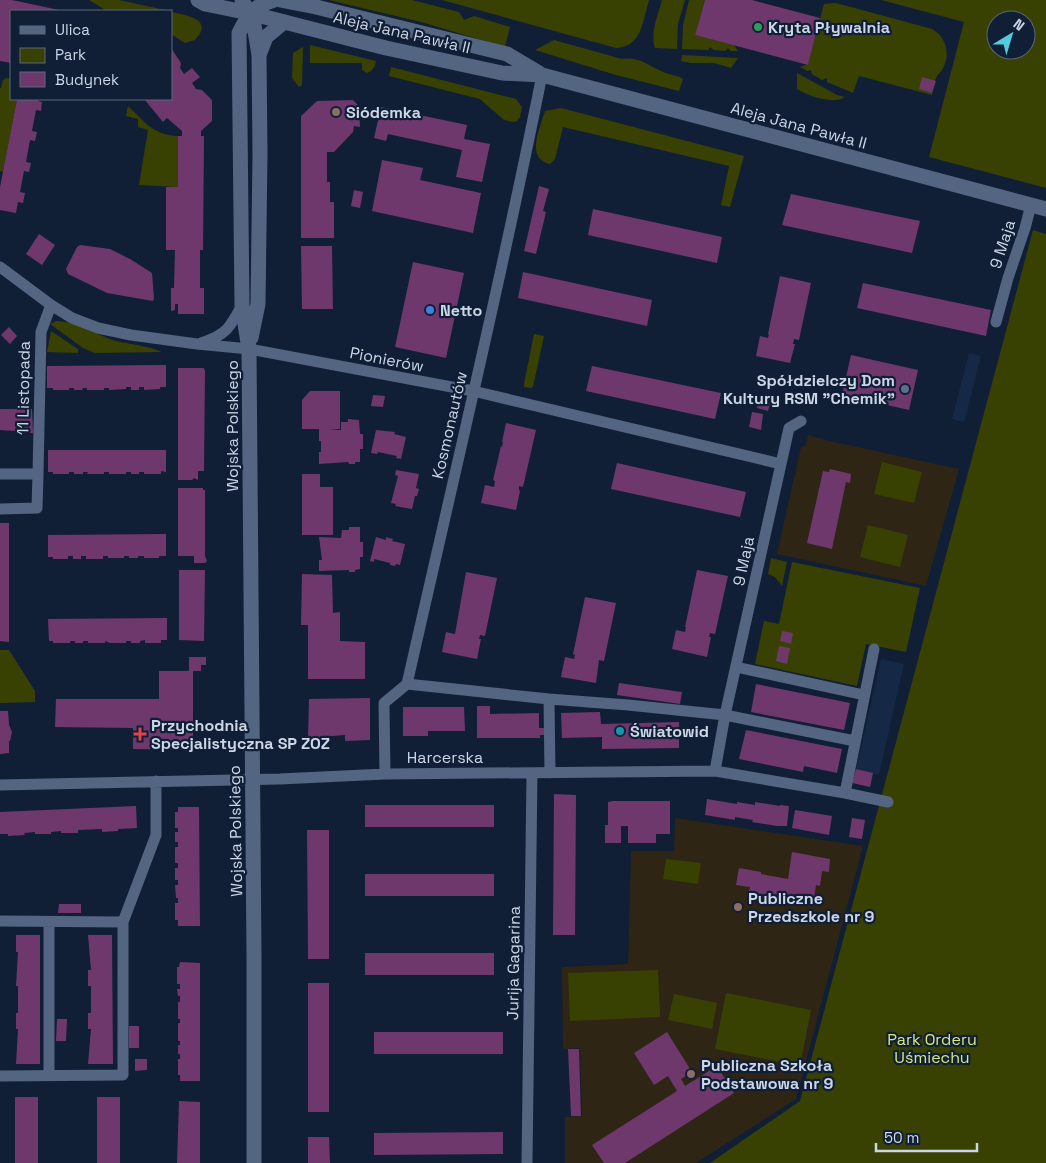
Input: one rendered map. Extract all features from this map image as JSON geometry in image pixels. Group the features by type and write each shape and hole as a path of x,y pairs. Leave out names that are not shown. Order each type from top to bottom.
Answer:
{"street":[{"name":"Aleja Jana Pawła II","path":"198,0 205,4 246,6 284,22 386,48 502,73 542,75 1046,209"},
{"path":"246,6 260,5 274,0"},
{"name":"Aleja Jana Pawła II","path":"280,0 316,7 507,54 542,75"},
{"name":"Wojska Polskiego","path":"246,6 254,25 259,55 260,154 258,304 249,349"},
{"name":"Wojska Polskiego","path":"246,6 239,33 242,305 249,349 254,1163"},
{"name":"Wojska Polskiego","path":"259,55 266,38 284,22"},
{"name":"Kosmonautów","path":"407,684 504,260 542,75"},
{"name":"9 Maja","path":"996,322 1031,205"},
{"name":"Pionierów","path":"0,267 72,318 98,328 131,335 249,349 473,391 780,464"},
{"name":"11 Listopada","path":"0,509 37,508 41,332 50,304"},
{"name":"Wojska Polskiego","path":"197,344 217,338 224,333 231,325 242,305"},
{"name":"9 Maja","path":"715,771 725,715 780,464 790,428 801,421"},
{"path":"0,474 38,474"},
{"path":"844,793 874,649"},
{"path":"736,667 864,695"},
{"path":"385,774 384,703 407,684 549,700 628,705 725,715 855,741"},
{"path":"549,700 550,773"},
{"name":"Harcerska","path":"0,785 385,774 715,771 888,802"},
{"name":"Jurija Gagarina","path":"532,773 527,1158 533,1163"},
{"path":"0,1076 123,1075 123,922 156,835 156,782"},
{"path":"0,921 123,922"},
{"path":"49,922 50,1075"}],"shaded area":[{"path":"969,353 981,356 964,422 952,419"},
{"path":"808,435 959,469 926,586 777,554 801,447 806,445"},
{"path":"881,659 904,664 879,775 856,769"},
{"path":"675,818 863,846 796,1099 696,1163 565,1163 565,1117 582,1116 580,1048 563,1049 562,967 628,964 631,851 674,851"}],"green space":[{"path":"89,0 119,0 165,10 105,10"},
{"path":"329,0 412,0 459,12 464,20 474,16 510,27 505,47 421,22"},
{"path":"442,0 649,0 643,24 636,38 625,46 616,48"},
{"path":"662,0 685,0 678,24 677,49 655,48 653,36"},
{"path":"689,0 705,0 695,35 734,45 738,51 731,51 728,48 725,51 714,50 710,47 708,50 682,49 683,25"},
{"path":"881,0 1046,0 1046,188 929,157 964,22"},
{"path":"836,3 932,29 937,32 944,42 947,53 945,65 937,75 932,95 859,76 853,93 827,82 827,78 822,80 812,74 811,70 807,71 800,67 808,64 824,4"},
{"path":"172,12 196,19 202,27 195,40 185,43 172,35"},
{"path":"554,40 622,59 638,60 663,72 680,77 683,79 679,91 616,75 535,50"},
{"path":"310,45 376,61 376,63 372,70 367,73 362,70 362,63 310,63"},
{"path":"303,47 302,85 299,87 292,78 293,53"},
{"path":"682,55 738,58 731,68 714,63 681,61"},
{"path":"391,67 516,99 522,107 520,117 517,121 513,122 504,120 480,99 389,76"},
{"path":"797,73 837,95 845,97 827,100 802,92 797,89"},
{"path":"10,79 10,100 17,100 3,172 0,171 0,88 3,80"},
{"path":"128,106 150,127 162,133 178,136 178,187 139,185 148,130 138,127 138,119 126,116"},
{"path":"561,108 744,156 730,207 721,205 729,166 563,127 555,159 550,164 542,161 536,150 536,142 545,111"},
{"name":"Park Orderu Uśmiechu","path":"1033,230 1046,234 1046,1163 710,1163 800,1101"},
{"path":"56,321 70,323 116,341 147,347 161,352 95,353 83,348 50,324"},
{"path":"51,331 78,349 78,353 47,352"},
{"path":"534,334 544,336 533,387 531,388 524,387 524,384"},
{"path":"882,462 922,472 914,503 874,494"},
{"path":"868,525 908,535 900,567 860,557"},
{"path":"771,558 787,562 782,586 775,577 768,574"},
{"path":"792,562 920,588 906,652 866,644 857,686 755,664 764,621 779,624"},
{"path":"0,650 9,650 35,691 35,702 0,703"},
{"path":"666,859 701,863 698,884 663,879"},
{"path":"658,970 660,1017 570,1021 568,973"},
{"path":"726,993 811,1010 800,1066 715,1049"},
{"path":"674,994 717,1003 712,1029 668,1020"}],"building":[{"path":"0,0 12,0 59,10 10,10 10,63 0,61"},
{"name":"Kryta Pływalnia","path":"705,0 752,0 820,18 808,65 695,35"},
{"path":"172,50 181,63 180,68 184,74 192,68 200,77 192,83 196,89 202,90 212,100 212,121 201,131 201,136 204,136 203,250 200,250 200,288 204,288 204,314 178,314 178,304 175,304 175,310 171,311 171,288 174,288 175,250 166,250 166,187 178,187 178,136 182,136 182,131 167,118 163,122 145,100 172,100"},
{"path":"922,77 936,81 932,93 919,89"},
{"path":"17,100 38,100 42,102 41,111 36,110 32,131 37,132 35,141 30,140 26,162 31,163 29,172 24,171 20,192 25,193 23,203 18,202 16,213 0,210 0,187"},
{"path":"353,100 359,106 360,127 354,126 353,132 334,152 327,152 327,182 330,182 330,202 334,202 334,238 301,238 301,116 317,101"},
{"path":"381,107 467,125 464,139 490,144 482,182 456,177 462,150 388,134 386,141 374,138"},
{"path":"382,160 423,168 420,180 481,193 473,233 372,211"},
{"path":"539,186 549,189 543,211 546,212 536,254 524,251"},
{"path":"354,190 363,192 360,208 351,206"},
{"path":"791,194 920,221 912,253 782,225"},
{"path":"593,209 722,237 717,263 588,235"},
{"path":"39,234 55,245 42,265 26,254"},
{"path":"80,245 110,249 152,273 153,301 107,293 68,274 66,269 77,247"},
{"path":"301,246 332,246 333,309 302,309"},
{"name":"Netto","path":"413,262 464,273 446,358 395,347"},
{"path":"523,272 652,300 647,326 518,298"},
{"path":"780,276 811,283 799,340 794,339 793,344 795,344 790,363 756,356 760,336 768,338"},
{"path":"863,283 991,310 986,336 857,308"},
{"path":"9,327 17,336 10,344 1,335"},
{"path":"851,355 918,370 909,410 842,395"},
{"path":"166,365 166,387 160,387 160,389 144,390 144,387 139,387 139,390 131,390 131,387 126,387 126,389 109,390 109,388 104,388 104,390 87,390 87,388 83,388 82,390 74,390 74,388 69,388 69,390 53,390 53,388 47,388 47,366"},
{"path":"592,366 721,393 715,419 586,391"},
{"path":"178,368 204,368 205,371 204,471 198,471 198,480 194,478 192,480 178,480"},
{"path":"310,391 340,391 340,429 329,430 341,430 341,422 348,422 348,419 359,420 360,434 363,434 363,449 360,449 360,462 355,462 355,464 349,464 348,462 319,464 321,441 319,441 319,429 302,429 302,400"},
{"path":"373,395 385,396 383,407 371,406"},
{"path":"759,401 770,403 768,411 757,408"},
{"path":"0,409 32,409 33,433 15,433 15,431 0,430"},
{"path":"752,412 763,414 761,430 749,427"},
{"path":"506,423 536,430 523,487 519,486 520,491 516,510 481,503 485,485 494,487 495,481 493,480"},
{"path":"376,430 395,432 394,434 406,437 401,459 396,458 397,456 378,452 377,454 371,453"},
{"path":"48,450 166,450 166,472 161,471 161,474 144,474 144,472 139,472 139,474 131,474 131,472 126,472 126,474 109,474 109,472 104,472 104,474 87,474 88,472 83,472 83,474 74,474 74,472 69,472 69,474 53,474 53,472 48,472"},
{"path":"617,463 746,492 740,517 611,489"},
{"path":"830,469 851,474 850,483 846,482 832,549 807,543 823,471 829,472"},
{"path":"396,470 419,474 416,488 419,489 412,509 395,506 396,504 391,503 398,476 395,475"},
{"path":"302,474 320,474 320,487 333,487 333,535 302,535"},
{"path":"178,488 203,488 205,490 205,556 207,561 205,563 194,563 194,556 178,556"},
{"path":"0,523 9,523 9,642 0,641"},
{"path":"349,527 360,527 363,557 360,557 360,569 355,570 355,572 349,572 349,570 319,571 319,560 322,560 319,537 341,538 342,530 349,530"},
{"path":"166,534 166,556 159,556 159,558 138,556 138,558 129,558 129,556 124,556 124,558 108,558 108,556 103,556 103,559 86,559 86,556 81,556 81,559 73,559 73,556 68,556 68,559 53,559 53,557 48,557 48,535"},
{"path":"376,537 386,540 386,537 393,539 392,541 405,544 400,565 390,565 390,563 374,559 374,562 370,561"},
{"path":"179,570 205,570 204,641 179,640"},
{"path":"697,570 728,576 715,634 710,633 707,657 672,649 676,630 685,632"},
{"path":"466,572 497,578 485,636 480,635 479,639 481,639 477,659 442,652 446,632 455,634"},
{"path":"302,574 332,575 333,613 340,612 340,641 365,642 365,679 308,679 308,625 301,625"},
{"path":"585,597 616,603 604,661 599,660 596,683 561,677 565,657 574,659 575,655 573,654"},
{"path":"167,618 167,640 161,640 161,643 145,643 145,640 140,641 140,643 126,641 126,643 110,643 105,641 105,643 88,643 88,641 83,641 83,643 75,643 75,641 70,641 70,643 53,643 53,641 49,641 48,619"},
{"path":"782,631 793,633 791,644 780,641"},
{"path":"779,646 790,648 787,664 776,661"},
{"path":"189,657 206,657 206,665 201,665 201,671 193,671 193,750 133,749 133,728 55,727 56,699 159,699 159,671 189,671"},
{"path":"619,683 682,692 680,704 617,695"},
{"path":"756,684 850,703 844,730 751,712"},
{"path":"370,698 370,740 345,741 345,735 308,738 309,699"},
{"path":"477,706 490,706 490,714 539,713 539,728 544,728 544,735 540,735 540,738 477,738"},
{"path":"403,707 464,707 465,731 428,731 428,736 403,736"},
{"path":"0,711 8,711 9,725 12,732 9,741 9,753 0,754"},
{"name":"Światowid","path":"600,712 601,724 679,722 679,748 602,749 602,737 562,738 561,713"},
{"path":"746,730 842,749 837,773 804,766 803,772 739,759"},
{"path":"856,769 873,773 870,787 852,783"},
{"path":"554,794 576,795 575,935 553,935"},
{"path":"707,799 737,804 737,802 755,805 755,802 789,806 787,826 752,822 753,820 735,817 735,820 705,815"},
{"path":"670,801 670,834 656,834 656,843 628,843 628,826 621,826 621,843 605,843 605,825 608,825 608,802"},
{"path":"365,805 494,805 494,827 365,827"},
{"path":"136,806 137,828 102,832 102,829 78,830 78,833 61,833 61,831 51,832 51,834 35,834 35,832 24,833 25,835 8,836 8,834 0,834 0,812"},
{"path":"178,807 199,807 200,926 178,926 178,920 175,920 175,903 178,903 178,898 176,898 175,885 178,885 178,880 175,880 175,868 178,868 178,863 175,863 175,847 178,847 178,842 175,842 175,832 178,832 178,828 175,828 175,812 178,812"},
{"path":"795,810 832,816 829,835 792,828"},
{"path":"852,818 865,820 862,839 849,837"},
{"path":"307,830 329,830 329,959 308,959"},
{"path":"792,852 830,859 829,872 822,871 820,886 816,885 813,906 748,896 750,887 736,885 739,868 788,879"},
{"path":"365,874 494,874 494,896 365,896"},
{"path":"59,904 81,904 81,913 58,913"},
{"path":"16,935 40,935 40,1064 16,1064 18,952 16,952"},
{"path":"88,935 112,935 113,1064 88,1064 91,1029 88,1029 88,1013 91,1013 91,986 88,986 88,970 91,970"},
{"path":"365,953 494,953 494,975 365,975"},
{"path":"180,962 200,963 200,1081 180,1081 180,1075 178,1075 178,1059 180,1059 180,1054 178,1054 178,1045 180,1045 180,1041 178,1041 178,1023 180,1023 180,1019 178,1019 178,1002 180,1002 180,996 178,996 177,989 180,989 180,984 177,984 177,967 179,967"},
{"path":"308,983 329,983 329,1112 308,1112"},
{"path":"57,1019 67,1019 66,1041 56,1041"},
{"path":"129,1026 139,1026 139,1048 129,1048"},
{"path":"374,1032 503,1032 503,1054 374,1054"},
{"path":"667,1032 692,1072 681,1079 685,1086 717,1066 734,1093 625,1163 604,1163 592,1145 677,1091 668,1076 654,1085 634,1053"},
{"path":"568,1049 579,1049 581,1116 571,1116"},
{"path":"135,1059 147,1059 147,1070 135,1071"},
{"path":"15,1097 38,1097 38,1163 15,1163"},
{"path":"97,1097 120,1097 120,1163 97,1163"},
{"path":"179,1101 200,1102 200,1163 177,1163"},
{"path":"503,1132 503,1154 374,1155 374,1133"},
{"path":"308,1137 329,1137 330,1163 308,1163"}],"place":[{"name":"Kryta Pływalnia","path":"758,27"},
{"name":"Siódemka","path":"336,112"},
{"name":"Netto","path":"430,310"},
{"name":"Spółdzielczy Dom Kultury RSM \"Chemik\"","path":"905,389"},
{"name":"Światowid","path":"620,731"},
{"name":"Przychodnia Specjalistyczna SP ZOZ","path":"140,734"},
{"name":"Publiczne Przedszkole nr 9","path":"738,907"},
{"name":"Publiczna Szkoła Podstawowa nr 9","path":"691,1074"}]}
